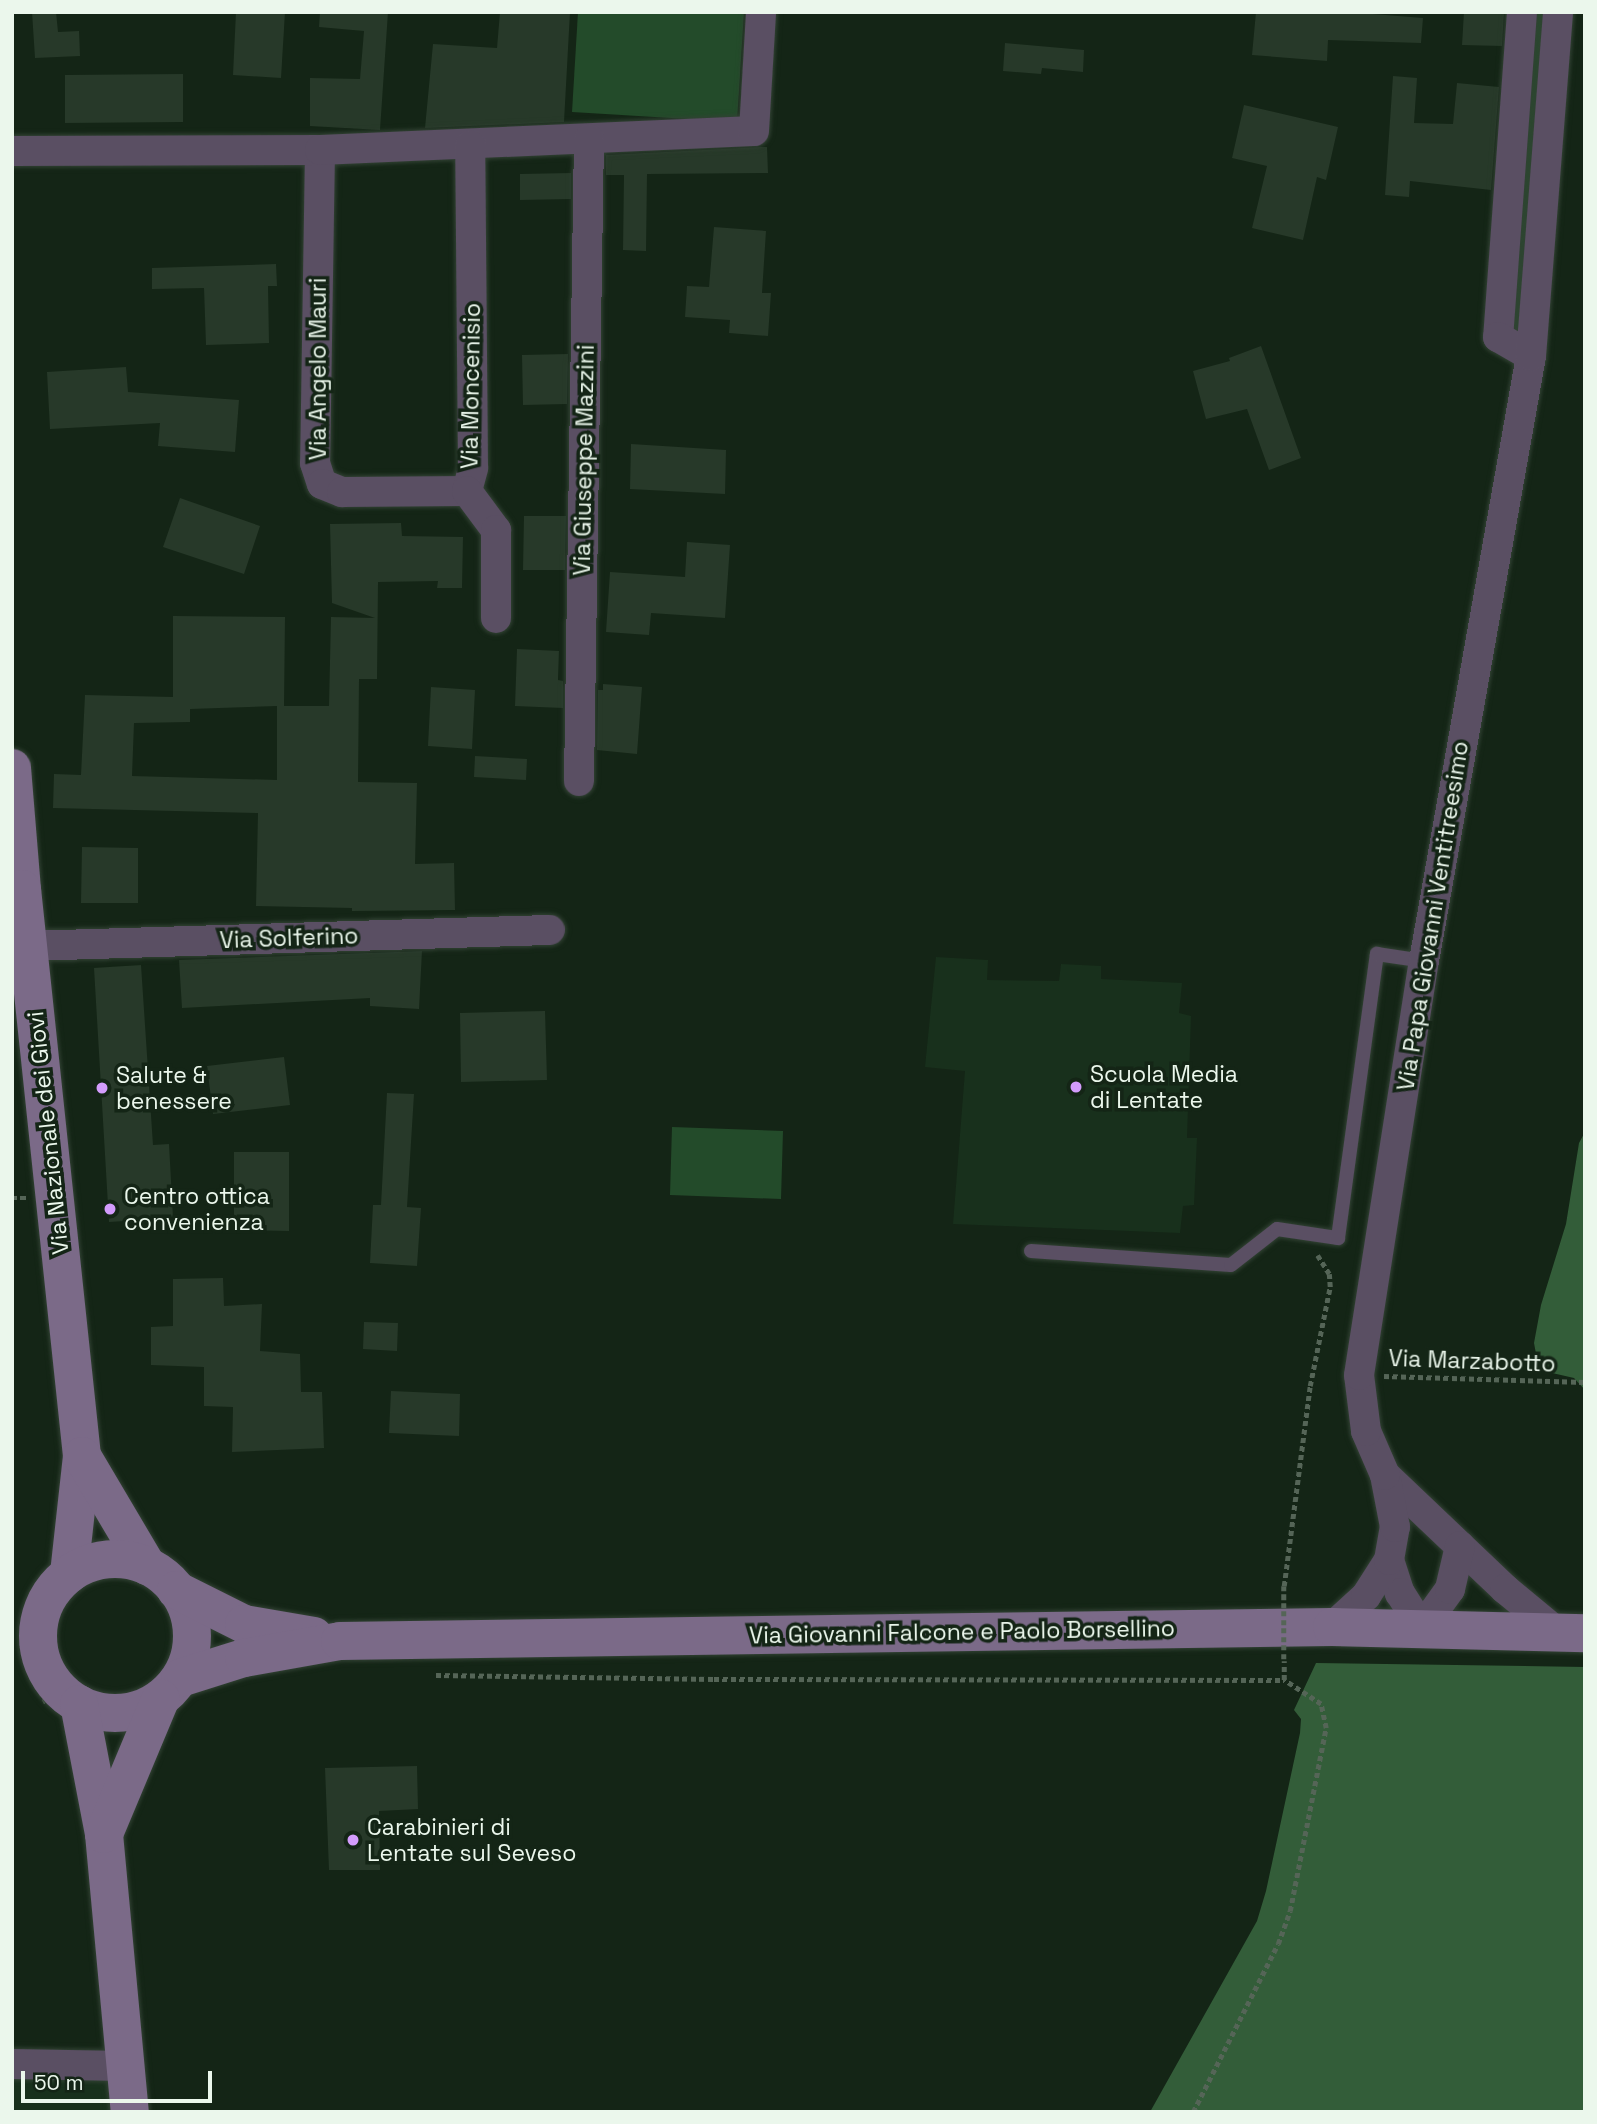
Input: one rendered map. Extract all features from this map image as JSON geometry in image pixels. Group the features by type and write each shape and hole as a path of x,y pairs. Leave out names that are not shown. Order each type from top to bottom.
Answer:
{"main road":[{"name":"Via Nazionale dei Giovi","path":"12,768 17,888 28,946 82,1456 69,1574"},
{"name":"Via Nazionale dei Giovi","path":"82,1456 147,1566"},
{"path":"107,1559 128,1560 147,1566 176,1590 244,1623 340,1641 244,1658 170,1688 147,1706 117,1713 79,1704 50,1678 41,1659 38,1639 39,1619 46,1601 69,1574 107,1559"},
{"path":"104,1834 170,1688 190,1653 192,1636 189,1613 176,1590"},
{"name":"Via Giovanni Falcone e Paolo Borsellino","path":"340,1641 1332,1627 1571,1633"},
{"path":"79,1704 104,1834 130,2112"}],"street":[{"path":"12,151 320,150 754,131 761,12"},
{"path":"1522,12 1498,337 1531,356"},
{"name":"Via Papa Giovanni Ventitreesimo","path":"1332,1627 1366,1596 1389,1560 1395,1527 1385,1475 1366,1431 1359,1375 1424,961 1531,356 1558,12"},
{"name":"Via Giuseppe Mazzini","path":"579,781 589,139"},
{"name":"Via Moncenisio","path":"470,145 473,468 467,491 496,530 496,618"},
{"name":"Via Angelo Mauri","path":"320,150 315,463 322,484 342,492 467,491"},
{"name":"Via Solferino","path":"28,946 550,930"},
{"name":"Via Papa Giovanni Ventitreesimo","path":"1385,1475 1460,1546 1571,1633"},
{"path":"1422,1628 1450,1589 1460,1546"},
{"name":"Via Papa Giovanni Ventitreesimo","path":"1389,1560 1400,1593 1422,1628"},
{"path":"12,2064 125,2066"}],"lane":[{"path":"1031,1251 1231,1265 1277,1229 1338,1238 1377,954 1424,961"}],"path":[{"path":"1284,1680 1284,1586 1310,1386 1330,1287 1329,1274 1313,1247 1311,1234"},
{"name":"Via Marzabotto","path":"1359,1375 1585,1382"},
{"path":"436,1675 714,1679 1284,1680 1321,1704 1326,1728 1290,1911 1278,1944 1193,2112"}],"shaded area":[{"path":"578,12 744,12 737,122 572,112"},
{"path":"1533,12 1547,12 1522,334 1510,333"},
{"name":"Scuola Media di Lentate","path":"936,957 988,960 987,980 1059,981 1061,964 1101,966 1101,979 1182,983 1179,1013 1191,1016 1187,1138 1197,1138 1194,1205 1183,1206 1180,1233 953,1224 965,1071 925,1067"},
{"path":"672,1127 783,1131 781,1199 670,1195"},
{"path":"1585,1132 1585,1390 1574,1378 1539,1370 1534,1343 1541,1305 1566,1224 1579,1143"},
{"path":"1316,1663 1585,1667 1585,2112 1150,2112 1257,1921 1300,1733 1301,1719 1294,1710"},
{"path":"12,2070 121,2071 125,2112 12,2112"}],"building":[{"path":"32,12 56,12 58,32 79,31 80,56 35,58"},
{"path":"236,12 285,12 281,78 233,75"},
{"path":"320,12 388,12 380,130 310,126 310,78 360,79 364,31 319,27"},
{"path":"500,12 570,12 564,122 425,128 433,44 497,48"},
{"path":"1256,12 1348,12 1423,18 1421,43 1328,40 1327,61 1252,55"},
{"path":"1464,12 1504,12 1502,46 1462,45"},
{"path":"1005,43 1084,50 1083,72 1042,68 1041,74 1003,71"},
{"path":"183,74 183,122 65,123 65,75"},
{"path":"1393,76 1417,78 1414,123 1453,124 1457,83 1499,87 1491,190 1410,181 1409,197 1385,195"},
{"path":"1244,105 1338,127 1326,180 1317,177 1303,240 1252,228 1267,166 1232,158"},
{"path":"767,147 768,173 647,174 646,251 623,250 624,175 606,175 606,155"},
{"path":"571,173 571,199 520,200 520,174"},
{"path":"714,227 766,231 762,293 771,293 768,336 729,333 730,320 685,317 687,286 709,287"},
{"path":"276,264 277,286 268,286 269,343 206,345 204,288 152,289 152,268"},
{"path":"1261,346 1301,458 1269,470 1247,409 1206,419 1193,371 1230,361 1229,358"},
{"path":"568,354 567,404 523,405 522,355"},
{"path":"126,367 128,392 239,400 235,452 158,446 160,423 50,429 47,372"},
{"path":"631,444 726,450 725,494 630,489"},
{"path":"180,498 260,526 244,574 163,547"},
{"path":"524,516 566,516 565,570 523,570"},
{"path":"401,523 402,536 463,537 462,588 437,588 438,581 378,582 377,679 359,679 358,782 417,783 415,864 454,863 455,910 352,911 352,908 256,906 258,813 53,808 54,774 81,775 85,695 173,697 173,616 285,617 284,706 329,706 331,617 375,618 332,603 330,524","holes":["277,706 277,780 132,776 134,723 190,722 190,709"]},
{"path":"687,542 730,545 725,618 651,613 649,635 606,632 610,572 685,577"},
{"path":"517,649 559,651 558,680 563,681 563,708 515,706"},
{"path":"603,684 642,687 637,754 597,750 598,690 603,690"},
{"path":"431,687 475,690 472,749 428,746"},
{"path":"475,756 527,759 526,780 474,777"},
{"path":"82,847 138,848 138,903 81,903"},
{"path":"422,951 419,1009 370,1006 370,998 182,1008 179,960"},
{"path":"141,965 153,1145 169,1144 173,1218 109,1222 94,968"},
{"path":"545,1011 547,1080 461,1082 460,1013"},
{"path":"284,1057 290,1105 213,1114 207,1066"},
{"path":"387,1093 414,1094 407,1207 421,1208 417,1266 370,1263 373,1205 381,1205"},
{"path":"234,1152 289,1152 289,1231 234,1230"},
{"path":"223,1278 224,1306 262,1304 260,1351 300,1354 301,1392 322,1392 324,1448 232,1452 233,1407 204,1406 204,1367 151,1365 151,1327 173,1326 173,1279"},
{"path":"364,1322 398,1323 397,1351 363,1349"},
{"path":"391,1391 460,1394 459,1436 389,1433"},
{"name":"Carabinieri di Lentate sul Seveso","path":"417,1766 418,1809 379,1811 380,1870 329,1870 325,1768"}],"place":[{"name":"Scuola Media di Lentate","path":"1076,1087"},
{"name":"Salute & benessere","path":"102,1088"},
{"name":"Centro ottica convenienza","path":"110,1209"},
{"name":"Carabinieri di Lentate sul Seveso","path":"353,1840"}]}
